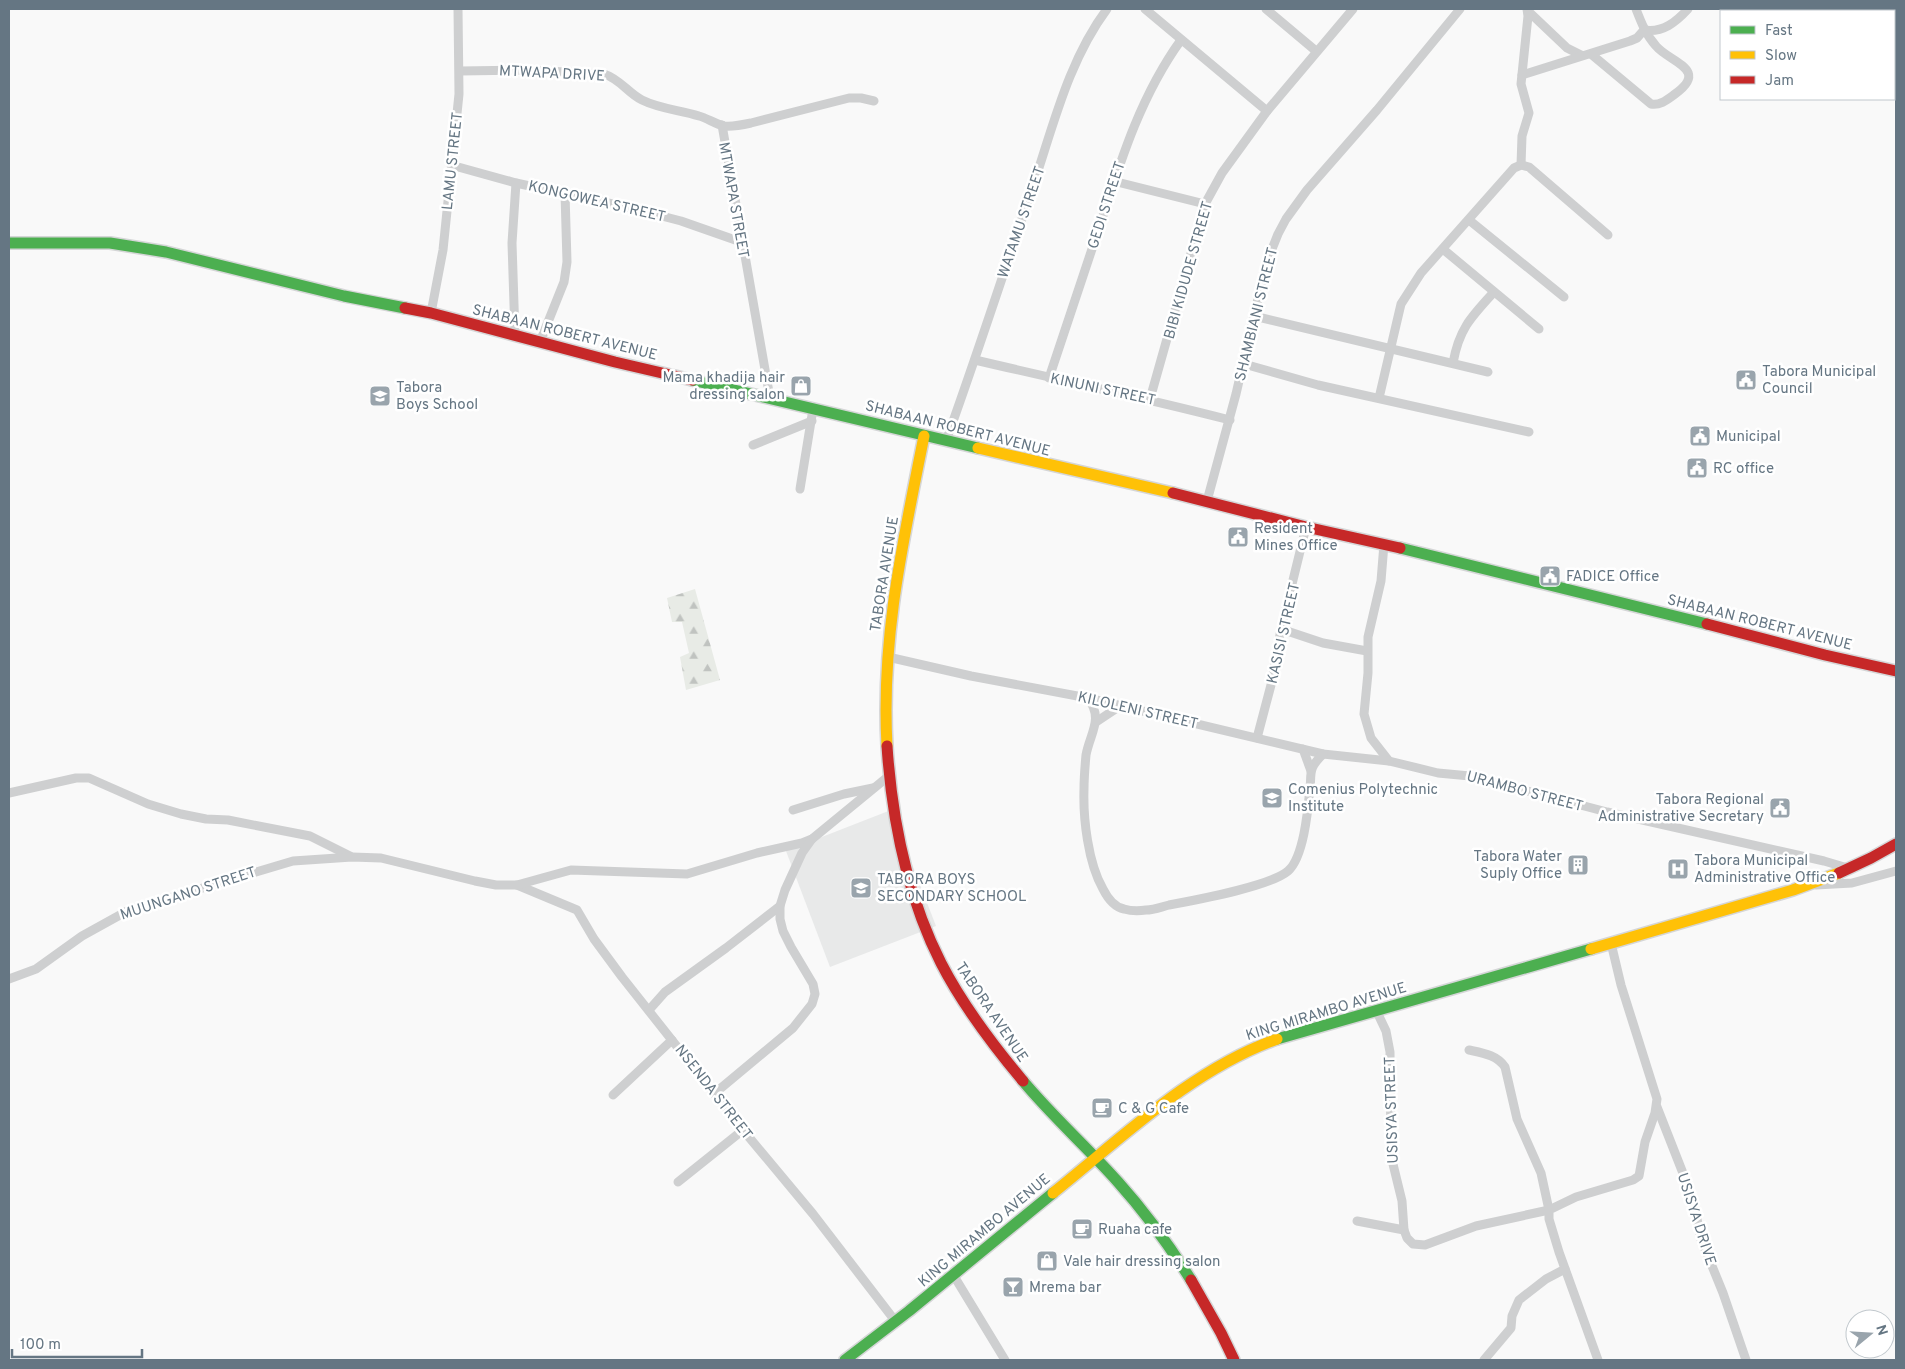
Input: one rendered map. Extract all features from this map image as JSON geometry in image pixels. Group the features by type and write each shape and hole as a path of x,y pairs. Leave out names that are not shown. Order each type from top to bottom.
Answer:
{"street":[{"name":"LAMU STREET","path":"431,313 442,250 458,110 460,71 458,9"},
{"name":"WATAMU STREET","path":"946,441 975,360 1060,101 1080,53 1097,22 1107,9"},
{"path":"1145,9 1267,111"},
{"path":"1266,9 1316,51"},
{"name":"BIBI KIDUDE STREET","path":"1150,399 1205,204 1222,173 1267,111 1353,9"},
{"name":"SHAMBIANI STREET","path":"1207,501 1244,364 1266,264 1278,234 1286,219 1308,190 1460,9"},
{"path":"1592,54 1644,100 1655,105 1664,102 1678,92 1686,83 1689,75 1685,67 1654,45 1644,30 1636,9"},
{"path":"1522,75 1633,40 1644,30 1656,31 1665,28 1688,9"},
{"path":"1527,10 1568,48 1581,55"},
{"path":"1521,165 1522,136 1529,112 1521,84 1527,10"},
{"name":"GEDI STREET","path":"1049,378 1113,181 1134,123 1165,61 1181,40"},
{"path":"1633,40 1654,45"},
{"name":"MTWAPA DRIVE","path":"460,71 526,70 604,74 614,77 641,100 663,108 699,116 722,126"},
{"name":"MTWAPA STREET","path":"770,398 722,126 751,123 849,98 874,101"},
{"name":"KONGOWEA STREET","path":"451,165 516,183 631,208 742,242"},
{"path":"1379,398 1404,297 1514,168 1521,165 1529,167 1608,235"},
{"path":"1113,181 1205,204"},
{"path":"515,335 512,242 516,183"},
{"path":"540,342 564,282 567,262 565,193"},
{"path":"1469,220 1564,297"},
{"name":"SHABAAN ROBERT AVENUE","path":"9,243 110,244 166,252 344,296 431,313 540,342 924,436 1207,501 1306,527 1384,544 1896,671"},
{"path":"1444,250 1539,329"},
{"path":"1453,364 1465,325 1494,292"},
{"path":"1254,316 1488,372"},
{"name":"KINUNI STREET","path":"975,360 1150,399 1230,420"},
{"path":"1244,364 1318,385 1529,432"},
{"path":"800,489 813,408"},
{"path":"753,444 812,420"},
{"name":"TABORA AVENUE","path":"924,436 894,587 888,657 887,734 890,776 899,842 907,876 928,934 944,967 979,1024 1021,1080 1048,1111 1096,1158 1150,1220 1182,1264 1205,1302 1234,1360"},
{"name":"KASISI STREET","path":"1257,738 1271,686 1281,629 1306,527"},
{"path":"1384,544 1381,581 1369,631 1367,651 1368,673 1364,714 1371,738 1388,761"},
{"path":"1281,629 1323,643 1367,651"},
{"name":"KILOLENI STREET","path":"888,657 971,676 1088,698 1324,754 1388,761"},
{"path":"1088,698 1093,704 1096,722 1088,746 1085,768 1084,791 1090,850 1102,888 1111,901 1121,909 1134,911 1148,910 1193,901 1260,884 1288,871 1295,863 1299,851 1308,802 1311,771 1302,749"},
{"path":"1096,722 1120,706"},
{"path":"1311,771 1324,754"},
{"name":"URAMBO STREET","path":"1388,761 1438,773 1470,776 1607,812 1851,868"},
{"name":"MUUNGANO STREET","path":"9,978 36,969 82,936 129,910 283,863 313,858 352,857 390,859 482,883 518,885 570,870 687,874 756,853 812,839 890,776"},
{"name":"MUUNGANO STREET","path":"9,792 76,778 89,778 148,804 181,814 206,819 228,820 310,836 352,857"},
{"path":"793,810 844,794 875,787"},
{"name":"MUUNGANO STREET","path":"715,1093 793,1028 812,1004 815,994 813,984 783,931 780,919 780,906 795,867 812,839"},
{"name":"KING MIRAMBO AVENUE","path":"846,1360 954,1276 1156,1109 1231,1059 1275,1040 1377,1012 1806,886 1876,857 1896,844"},
{"path":"1806,886 1852,883 1896,872"},
{"name":"NSENDA STREET","path":"518,885 577,910 594,939 672,1040 743,1130 813,1214 896,1322"},
{"path":"649,1010 665,992 780,906"},
{"path":"1357,1221 1404,1230 1407,1238 1413,1244 1425,1245 1476,1226 1549,1210 1576,1197 1633,1180 1639,1176 1645,1142 1657,1107 1655,1092 1621,985 1611,943"},
{"name":"USISYA STREET","path":"1377,1012 1386,1031 1390,1052 1391,1156 1402,1201 1404,1230"},
{"path":"613,1095 672,1040"},
{"path":"1469,1050 1495,1057 1502,1061 1505,1067 1517,1119 1541,1173 1553,1232 1598,1360"},
{"name":"USISYA DRIVE","path":"1657,1107 1688,1186 1695,1209 1700,1239 1724,1293 1746,1360"},
{"path":"678,1182 743,1130"},
{"path":"1484,1360 1511,1328 1514,1311 1519,1300 1546,1279 1566,1269"},
{"path":"954,1276 1004,1360"}],"shaded area":[{"name":"TABORA BOYS SECONDARY SCHOOL","path":"891,810 936,926 830,967 786,851"}],"green space":[{"path":"695,589 720,680 686,690 680,657 689,653 682,622 672,622 667,598"}],"traffic: fast":[{"path":"9,243 110,243 166,252 344,296 405,308"},
{"path":"692,380 978,448"},
{"path":"1400,548 1707,624"},
{"path":"1277,1039 1591,949"},
{"path":"1023,1081 1128,1193 1156,1229 1191,1280"},
{"path":"845,1360 909,1311 1053,1193"}],"traffic: slow":[{"path":"887,746 887,666 895,590 924,436"},
{"path":"978,448 1173,493"},
{"path":"1591,949 1793,890 1839,873"},
{"path":"1053,1193 1132,1128 1187,1087 1216,1068 1246,1052 1277,1039"}],"traffic: jam":[{"path":"405,308 692,380"},
{"path":"1173,493 1306,527 1400,548"},
{"path":"1707,624 1825,655 1896,671"},
{"path":"887,746 897,830 910,884 929,937 941,963 968,1009 989,1039 1023,1081"},
{"path":"1839,873 1896,844"},
{"path":"1191,1280 1234,1360"}],"place":[{"name":"Tabora Municipal Council","path":"1746,380"},
{"name":"Mama khadija hair dressing salon","path":"801,386"},
{"name":"Tabora Boys School","path":"380,396"},
{"name":"Municipal","path":"1700,436"},
{"name":"RC office","path":"1697,468"},
{"name":"Resident Mines Office","path":"1238,537"},
{"name":"FADICE Office","path":"1550,576"},
{"name":"Comenius Polytechnic Institute","path":"1272,798"},
{"name":"Tabora Regional Administrative Secretary","path":"1780,808"},
{"name":"Tabora Water Suply Office","path":"1578,865"},
{"name":"Tabora Municipal Administrative Office","path":"1678,869"},
{"name":"TABORA BOYS SECONDARY SCHOOL","path":"861,888"},
{"name":"C & G Cafe","path":"1102,1108"},
{"name":"Ruaha cafe","path":"1082,1229"},
{"name":"Vale hair dressing salon","path":"1047,1261"},
{"name":"Mrema bar","path":"1013,1287"}]}
